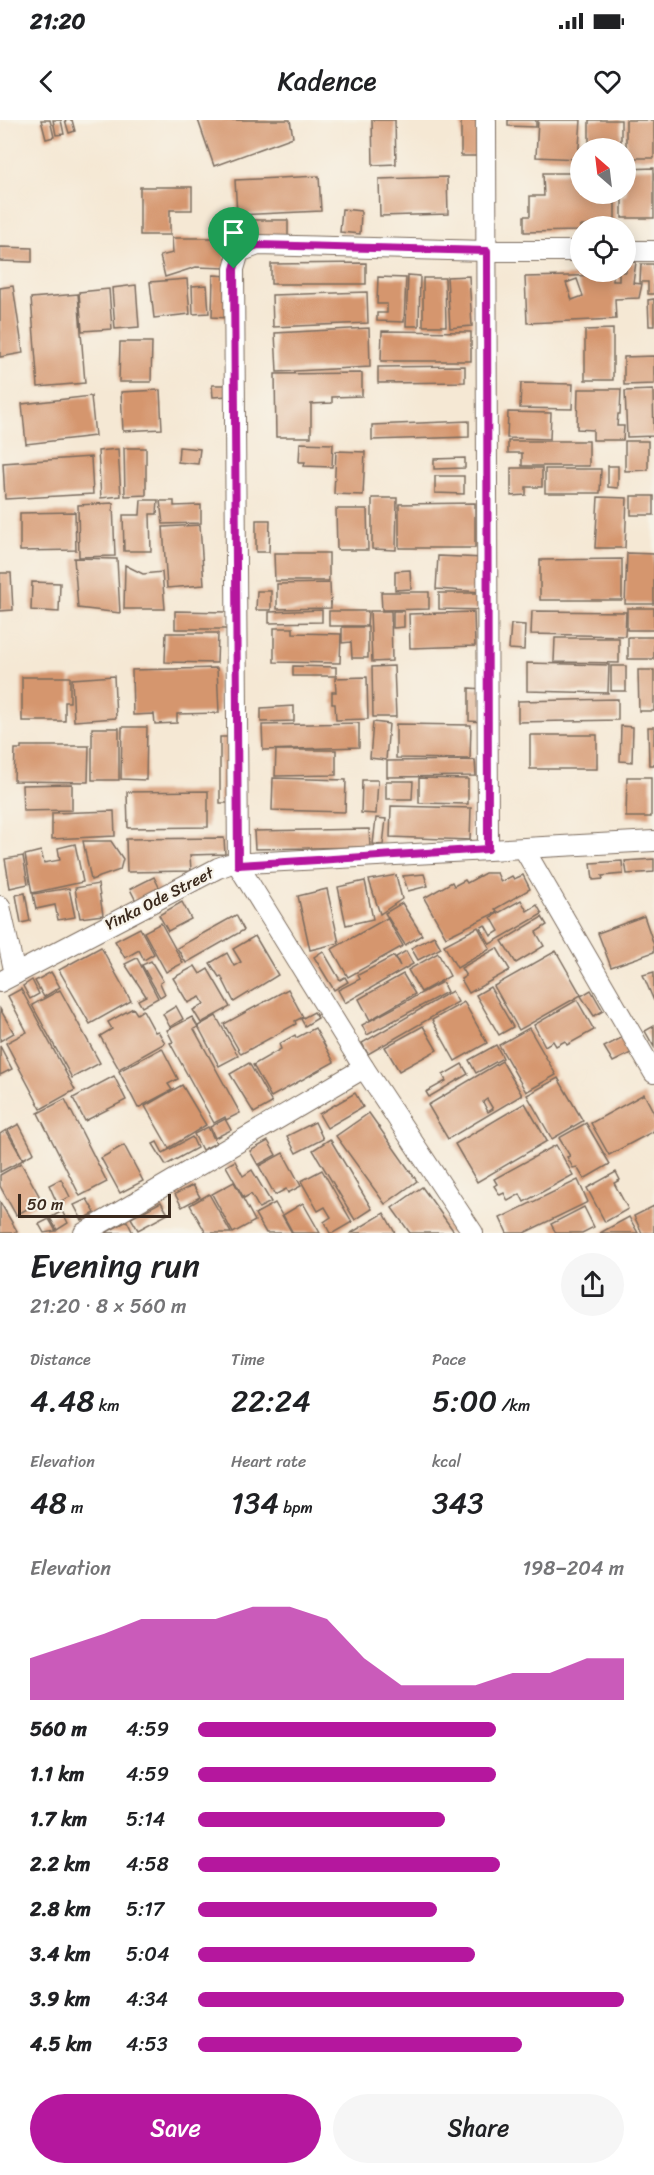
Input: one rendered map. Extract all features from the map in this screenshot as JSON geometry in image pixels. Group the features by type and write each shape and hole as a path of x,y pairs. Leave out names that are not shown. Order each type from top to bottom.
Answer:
{"street":[{"path":"486,120 488,849"},
{"path":"473,1233 364,1068 238,865 234,269 239,252 258,245 570,251"},
{"path":"636,251 654,251"},
{"name":"Yinka Ode Street","path":"7,978 229,864 654,841"},
{"path":"524,849 654,1073"},
{"path":"0,906 7,978"},
{"path":"84,1233 364,1068"}],"building":[{"path":"41,120 50,120 54,137 46,139"},
{"path":"53,120 61,120 64,134 56,135"},
{"path":"65,120 72,120 75,131 69,133"},
{"path":"198,120 290,120 293,137 214,166"},
{"path":"372,120 395,120 396,164 373,165"},
{"path":"461,120 478,120 478,156 461,156"},
{"path":"508,120 536,120 536,127 508,126"},
{"path":"538,120 581,120 580,138 570,138 570,159 536,157"},
{"path":"589,120 621,120 621,138 589,138"},
{"path":"626,120 654,120 654,158 636,158 636,138 626,138"},
{"path":"654,168 654,218 622,216 622,204 636,204 636,169"},
{"path":"543,173 570,173 570,204 615,204 615,216 570,216 570,231 524,232 524,216 530,216 530,196 544,196"},
{"path":"319,176 321,211 237,215 235,180"},
{"path":"447,177 448,214 380,216 379,179"},
{"path":"140,187 192,187 192,210 170,210 170,235 140,235"},
{"path":"342,209 361,211 360,234 340,232"},
{"path":"245,220 288,220 288,236 245,237"},
{"path":"172,238 226,238 226,268 196,267 165,277 160,256 173,253"},
{"path":"0,247 32,248 32,262 0,261"},
{"path":"366,263 366,284 271,284 271,264"},
{"path":"641,264 654,264 654,294 648,294 648,282 640,282"},
{"path":"213,275 229,276 227,318 212,317"},
{"path":"408,275 420,276 419,326 406,326"},
{"path":"469,276 472,326 450,328 447,277"},
{"path":"570,276 570,282 566,283 572,300 583,296 578,282 642,284 639,298 615,299 616,319 527,323 525,277"},
{"path":"378,277 406,278 404,322 377,321 377,313 387,313 387,304 377,304"},
{"path":"423,278 445,278 446,326 423,326"},
{"path":"187,279 190,314 154,318 150,282"},
{"path":"136,285 139,327 115,329 112,288"},
{"path":"207,285 209,313 193,314 192,286"},
{"path":"13,286 23,353 0,357 0,288"},
{"path":"109,289 112,329 82,331 79,292"},
{"path":"367,292 368,323 273,327 272,295"},
{"path":"78,294 85,383 38,387 31,298"},
{"path":"654,299 654,326 649,326 648,300"},
{"path":"369,328 370,367 277,372 275,333"},
{"path":"613,329 613,380 585,380 585,330"},
{"path":"382,331 471,332 471,361 381,361"},
{"path":"120,342 152,342 151,382 119,382"},
{"path":"654,356 654,384 624,385 624,357"},
{"path":"465,366 465,382 378,383 378,367"},
{"path":"362,373 362,396 332,397 332,403 311,404 311,437 276,437 275,374"},
{"path":"521,383 573,384 572,409 520,408"},
{"path":"212,385 228,385 228,396 213,397"},
{"path":"578,389 621,389 617,426 624,426 623,440 593,440 593,430 577,429"},
{"path":"160,390 162,429 123,431 121,392"},
{"path":"653,390 654,436 627,437 625,391"},
{"path":"91,396 95,436 26,444 22,404"},
{"path":"508,412 551,413 550,439 507,438"},
{"path":"469,421 469,437 372,440 372,425"},
{"path":"508,441 589,441 589,466 522,466 522,453 508,453"},
{"path":"625,441 648,441 648,470 625,471"},
{"path":"300,443 333,444 332,467 304,466 305,462 299,462"},
{"path":"179,447 200,449 198,464 178,462"},
{"path":"124,448 146,448 146,495 125,496"},
{"path":"118,449 121,496 101,498 98,451"},
{"path":"336,451 365,452 363,495 334,494"},
{"path":"91,457 93,494 5,499 3,463"},
{"path":"465,458 465,468 434,469 434,459"},
{"path":"608,466 618,466 618,488 608,487"},
{"path":"511,468 542,468 542,487 526,487 526,495 511,496"},
{"path":"545,469 601,469 600,493 545,493"},
{"path":"435,476 464,476 464,494 435,493"},
{"path":"631,496 654,496 654,515 631,515"},
{"path":"598,497 627,498 625,548 595,548"},
{"path":"372,498 397,498 396,550 372,549"},
{"path":"141,500 158,500 157,514 150,514 151,551 124,551 123,515 140,515"},
{"path":"160,501 174,501 174,506 201,505 201,523 163,524"},
{"path":"113,503 115,556 79,557 78,505"},
{"path":"475,503 475,548 399,548 399,504"},
{"path":"336,509 367,509 368,550 337,550"},
{"path":"75,512 76,550 20,551 20,513"},
{"path":"256,520 270,520 269,552 256,552"},
{"path":"200,525 204,585 167,588 163,527"},
{"path":"274,553 329,553 329,581 275,581"},
{"path":"627,553 654,554 654,604 625,604"},
{"path":"438,556 484,558 482,592 436,589"},
{"path":"74,558 117,559 120,613 78,608"},
{"path":"622,559 622,600 540,600 540,560"},
{"path":"125,565 143,574 162,572 165,609 124,609"},
{"path":"410,570 411,589 395,590 395,571"},
{"path":"0,573 11,573 13,610 0,611"},
{"path":"32,582 60,583 59,612 31,610"},
{"path":"330,583 331,608 277,609 277,584"},
{"path":"257,591 271,591 271,610 256,610"},
{"path":"381,592 429,592 429,609 382,610"},
{"path":"439,593 483,593 483,610 439,609"},
{"path":"627,608 654,608 654,630 627,630"},
{"path":"322,610 322,622 269,623 269,612"},
{"path":"175,611 227,612 227,629 175,629"},
{"path":"329,611 368,611 367,626 329,626"},
{"path":"370,611 391,611 392,661 372,662"},
{"path":"393,611 404,611 404,627 393,628"},
{"path":"532,611 626,612 625,636 531,634"},
{"path":"474,612 475,646 410,648 409,614"},
{"path":"511,624 525,625 524,650 509,649"},
{"path":"342,627 368,627 368,658 352,658 351,642 342,643"},
{"path":"274,628 293,628 293,633 341,634 340,663 274,662"},
{"path":"166,633 218,633 217,663 165,662"},
{"path":"628,637 654,637 654,659 628,659"},
{"path":"555,638 619,638 619,663 554,662"},
{"path":"527,663 609,665 608,693 527,691"},
{"path":"293,666 336,667 336,676 293,676"},
{"path":"394,666 396,717 373,717 372,667"},
{"path":"611,666 626,666 626,691 611,691"},
{"path":"217,668 219,713 177,714 177,723 155,724 154,714 133,715 132,670"},
{"path":"638,670 654,670 654,711 639,711"},
{"path":"114,676 116,718 74,721 72,679"},
{"path":"22,677 70,677 70,702 65,702 65,721 22,721"},
{"path":"367,677 368,719 336,720 335,704 332,704 332,692 336,692 335,678"},
{"path":"469,688 483,689 482,722 469,721"},
{"path":"618,699 618,720 518,722 518,701"},
{"path":"294,706 294,721 261,722 261,708"},
{"path":"373,722 389,724 386,760 370,758"},
{"path":"359,723 359,747 263,750 262,725"},
{"path":"396,724 471,725 470,759 396,758"},
{"path":"621,726 633,727 632,762 620,761"},
{"path":"122,727 147,727 146,780 121,779"},
{"path":"648,727 654,727 654,765 649,765"},
{"path":"92,728 119,728 119,780 92,780"},
{"path":"530,735 597,735 597,769 530,769"},
{"path":"220,737 234,737 233,803 220,803"},
{"path":"21,746 89,746 88,782 14,781 15,749 21,749"},
{"path":"276,750 336,750 336,775 275,776"},
{"path":"475,760 476,776 387,777 387,761"},
{"path":"627,777 651,777 651,817 626,817"},
{"path":"273,778 346,780 345,812 272,810"},
{"path":"419,778 468,779 468,804 419,803"},
{"path":"362,780 378,780 376,814 361,813"},
{"path":"386,781 413,781 412,799 386,799"},
{"path":"72,784 72,810 23,811 22,785"},
{"path":"208,791 208,827 128,828 127,792"},
{"path":"391,806 471,808 470,840 390,837"},
{"path":"114,811 115,836 52,839 52,813"},
{"path":"376,818 386,819 383,845 373,844"},
{"path":"369,829 370,847 255,849 254,831"},
{"path":"224,838 225,854 190,855 191,871 127,872 126,839"},
{"path":"83,841 111,841 123,859 120,870 91,880"},
{"path":"75,844 83,882 32,893 25,855 41,851 44,863 60,860 58,848"},
{"path":"23,856 28,884 10,888 5,859"},
{"path":"654,859 654,872 627,874 625,861"},
{"path":"622,861 623,874 602,876 603,879 593,880 591,863"},
{"path":"485,873 497,873 501,882 512,876 514,879 523,875 530,889 495,909 497,912 446,937 424,898 452,882 454,886 465,880 467,883"},
{"path":"424,874 428,886 408,891 403,876"},
{"path":"396,875 402,899 380,914 369,880"},
{"path":"154,877 162,893 138,905 130,889"},
{"path":"365,881 373,919 346,925 338,887"},
{"path":"98,884 103,915 80,918 75,888"},
{"path":"69,888 75,917 58,920 55,905 36,909 33,894"},
{"path":"327,889 339,943 310,950 298,896"},
{"path":"25,893 30,921 21,923 16,895"},
{"path":"521,900 527,911 537,905 542,914 490,944 480,928 485,925 491,936 499,931 491,917"},
{"path":"182,902 191,919 168,931 159,915"},
{"path":"402,903 422,935 405,945 385,913"},
{"path":"236,915 244,930 186,963 177,948"},
{"path":"644,916 654,945 654,952 611,967 598,933"},
{"path":"542,917 547,925 536,932 544,946 516,963 502,941"},
{"path":"387,918 403,946 348,977 332,949"},
{"path":"161,923 183,963 166,972 144,932"},
{"path":"478,927 490,949 457,968 444,945"},
{"path":"140,928 154,954 144,960 139,950 125,958 115,941"},
{"path":"255,936 278,975 234,1002 221,976 219,977 210,963 227,953 234,966 241,962 233,949"},
{"path":"434,936 441,948 418,960 411,948"},
{"path":"101,947 131,1001 90,1024 59,970"},
{"path":"497,948 510,970 469,993 461,979 466,976 461,968"},
{"path":"323,951 340,980 345,977 348,982 334,990 314,957"},
{"path":"406,951 413,964 345,1003 338,990 360,979 358,975 394,956 400,966 396,957"},
{"path":"556,951 581,995 519,1030 494,986"},
{"path":"438,953 450,976 421,992 408,970"},
{"path":"137,958 158,998 142,1007 138,1000 146,996 125,964"},
{"path":"151,961 163,981 160,983 165,994 160,997 142,965"},
{"path":"195,966 200,974 208,969 230,1007 201,1023 193,1010 204,1004 200,997 188,1003 173,978"},
{"path":"51,972 60,987 44,997 35,981"},
{"path":"654,972 654,1001 643,975"},
{"path":"403,974 415,994 370,1020 359,999"},
{"path":"32,980 39,994 30,999 23,986"},
{"path":"442,982 447,992 367,1035 362,1025"},
{"path":"490,987 513,1027 499,1035 476,995"},
{"path":"21,989 75,1090 41,1109 6,1043 27,1032 8,996"},
{"path":"288,989 303,1017 295,1021 296,1024 241,1054 224,1024"},
{"path":"60,990 100,1063 72,1078 32,1005"},
{"path":"591,990 603,1011 594,1016 581,996"},
{"path":"452,991 458,1002 368,1054 362,1043"},
{"path":"577,1000 594,1030 567,1045 565,1041 556,1046 553,1041 545,1046 534,1025"},
{"path":"464,1002 487,1043 455,1061 432,1020"},
{"path":"176,1006 183,1019 170,1027 163,1014"},
{"path":"133,1008 137,1014 143,1010 155,1032 158,1031 165,1043 119,1069 100,1036 112,1029 108,1022"},
{"path":"0,1009 14,1033 0,1041"},
{"path":"314,1012 318,1018 305,1026 301,1019"},
{"path":"216,1016 238,1056 219,1066 198,1026"},
{"path":"192,1017 198,1027 194,1029 240,1113 226,1120 225,1117 214,1123 170,1043 173,1042 167,1030"},
{"path":"423,1026 437,1050 399,1071 385,1047"},
{"path":"654,1026 654,1047 645,1031"},
{"path":"315,1028 334,1062 271,1097 253,1065 281,1049 279,1044"},
{"path":"529,1028 556,1075 526,1092 499,1045"},
{"path":"623,1037 631,1053 613,1062 604,1047"},
{"path":"496,1045 503,1058 476,1073 469,1060"},
{"path":"0,1046 12,1069 0,1075"},
{"path":"162,1048 178,1079 168,1084 172,1090 138,1108 119,1071"},
{"path":"502,1061 522,1095 448,1139 428,1105","holes":["487,1099 493,1109 488,1112 483,1102"]},
{"path":"249,1063 272,1103 254,1113 230,1074"},
{"path":"462,1064 468,1074 429,1097 426,1092 446,1081 443,1075"},
{"path":"114,1076 126,1100 85,1121 73,1098"},
{"path":"558,1078 583,1121 552,1139 527,1095"},
{"path":"182,1085 206,1125 169,1148 145,1106"},
{"path":"355,1093 363,1107 327,1128 319,1114"},
{"path":"644,1094 654,1113 654,1131 609,1155 591,1123"},
{"path":"65,1099 107,1182 80,1196 38,1113"},
{"path":"525,1103 547,1141 477,1182 455,1144"},
{"path":"369,1113 417,1181 385,1204 336,1136"},
{"path":"225,1119 231,1130 215,1138 210,1127"},
{"path":"315,1122 323,1139 296,1153 287,1136"},
{"path":"586,1123 610,1164 584,1179 577,1167 573,1168 567,1157 570,1156 559,1138"},
{"path":"19,1124 34,1153 23,1159 8,1130"},
{"path":"208,1127 216,1143 202,1150 194,1134"},
{"path":"6,1130 23,1160 0,1172 0,1134"},
{"path":"192,1137 197,1148 166,1165 153,1144 157,1142 163,1153"},
{"path":"330,1139 372,1209 355,1220 313,1150"},
{"path":"268,1141 276,1155 258,1165 250,1151"},
{"path":"124,1145 143,1181 120,1193 101,1158"},
{"path":"556,1145 573,1175 524,1202 520,1194 508,1201 504,1193 500,1195 494,1186 497,1184 494,1179"},
{"path":"283,1153 301,1186 288,1193 286,1189 275,1195 259,1166"},
{"path":"235,1161 243,1176 252,1170 271,1202 259,1208 251,1194 244,1198 226,1166"},
{"path":"21,1163 42,1201 16,1215 0,1186 0,1175"},
{"path":"322,1170 352,1222 333,1233 330,1233 324,1222 331,1217 325,1207 318,1211 301,1181"},
{"path":"616,1172 620,1180 614,1183 628,1209 605,1222 587,1188"},
{"path":"61,1179 70,1197 57,1203 49,1185"},
{"path":"578,1180 588,1202 524,1233 507,1233 500,1218"},
{"path":"234,1182 255,1221 233,1233 212,1194"},
{"path":"193,1185 200,1197 182,1207 175,1194"},
{"path":"422,1187 455,1233 410,1233 392,1208"},
{"path":"209,1194 231,1233 206,1233 190,1205"},
{"path":"87,1199 95,1213 82,1220 74,1205"},
{"path":"0,1202 17,1231 13,1233 0,1233"},
{"path":"161,1202 168,1214 138,1230 131,1218"},
{"path":"275,1203 292,1233 266,1233 255,1214"},
{"path":"303,1203 320,1233 293,1233 283,1215"},
{"path":"654,1206 654,1233 642,1233 634,1216"},
{"path":"584,1207 594,1227 582,1233 556,1233 551,1224"},
{"path":"62,1211 68,1223 57,1230 50,1218"},
{"path":"384,1213 395,1233 351,1233"},
{"path":"629,1217 638,1233 600,1233"},
{"path":"49,1219 56,1231 44,1233 39,1224"},
{"path":"127,1221 133,1233 105,1233"}],"route":[{"path":"258,245 487,251 488,849 238,865 234,269 239,252 258,245"}]}
